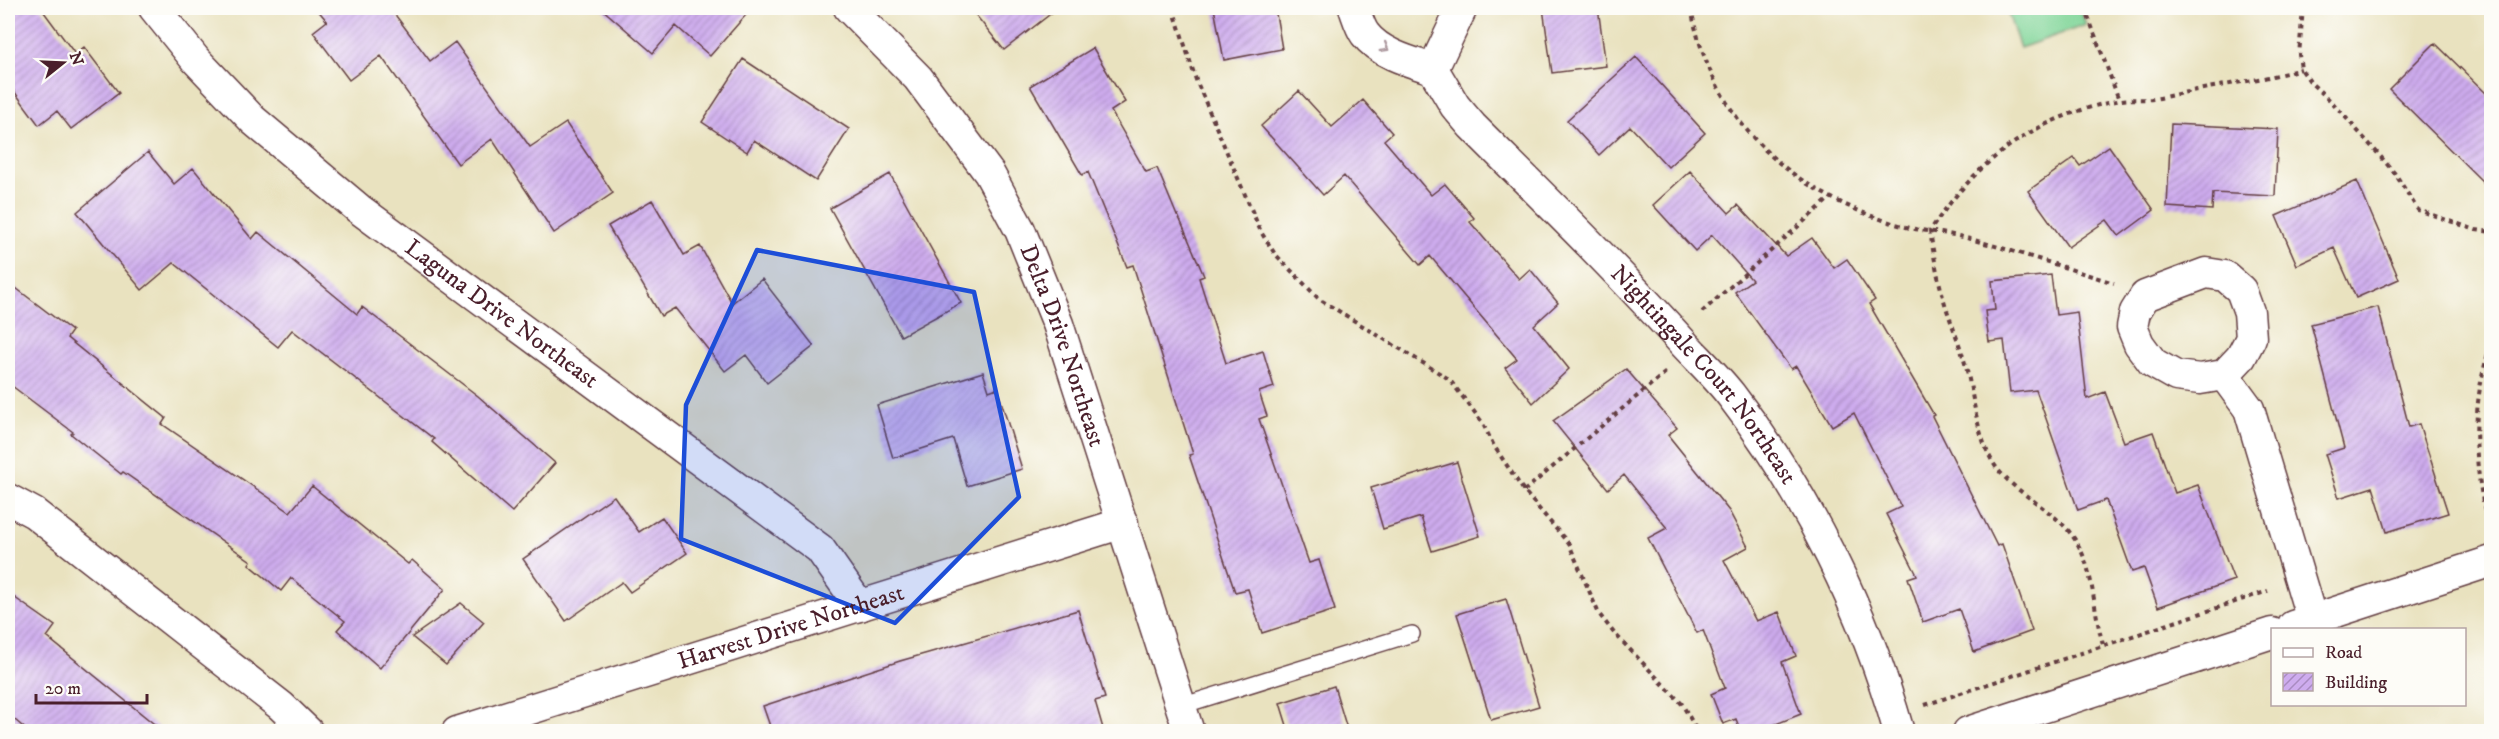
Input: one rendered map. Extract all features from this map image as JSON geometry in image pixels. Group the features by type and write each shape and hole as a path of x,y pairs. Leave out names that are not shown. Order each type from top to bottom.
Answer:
{"street":[{"name":"Laguna Drive Northeast","path":"154,8 195,59 262,127 359,209 820,549 860,606"},
{"name":"Delta Drive Northeast","path":"849,8 918,78 994,182 1020,230 1058,324 1124,523 1185,719"},
{"path":"1354,8 1366,35 1382,48 1433,69 1462,8"},
{"name":"Nightingale Court Northeast","path":"1433,69 1455,106 1472,126 1651,306 1730,393 1768,447 1835,564 1863,628 1895,720"},
{"path":"2206,273 2225,276 2241,290 2249,312 2251,338 2241,357 2224,375 2200,379 2176,376 2153,363 2139,344 2132,327 2135,312 2145,296 2206,273"},
{"path":"2224,375 2248,409 2312,620"},
{"path":"8,499 34,513 281,706 308,732"},
{"name":"Harvest Drive Northeast","path":"457,732 1124,523"},
{"path":"2288,628 2492,561"},
{"path":"1968,732 2271,633"}],"lane":[{"path":"1185,719 1412,634"}],"path":[{"path":"1173,8 1196,80 1261,232 1275,254 1319,299 1449,379 1482,422 1494,446 1524,491 1569,544 1599,614 1614,633 1682,704 1698,732"},
{"path":"1691,8 1711,76 1741,123 1776,161 1829,199 1875,218 1902,226 1969,238 2128,288 2145,296"},
{"path":"2085,8 2119,100"},
{"path":"2303,8 2299,35 2301,69 2310,83 2332,102 2381,157 2396,175 2418,210 2476,230 2492,232"},
{"path":"2103,644 2096,622 2089,569 2081,548 2067,529 2003,475 1991,460 1984,443 1965,364 1941,289 1930,231 1946,206 1971,177 2012,144 2068,114 2119,100 2153,99 2301,69"},
{"path":"1524,491 1667,371 1698,315 1829,199"},
{"path":"2492,342 2483,364 2475,426 2476,457 2485,514 2492,537"},
{"path":"1895,720 1924,705 2103,644 2300,581"}],"highlighted area":[{"path":"757,250 974,292 1019,497 895,623 681,539 686,405"}],"green space":[{"path":"2006,8 2080,8 2086,25 2020,48"}],"building":[{"path":"8,8 41,8 75,54 84,47 119,93 71,129 57,111 39,125 8,83"},
{"path":"316,8 390,8 430,61 455,42 530,147 566,123 613,193 554,233 492,139 458,164 381,56 349,80 313,32 327,21"},
{"path":"601,8 752,8 710,56 676,26 653,53"},
{"path":"970,8 1058,8 1004,50"},
{"path":"1214,8 1275,8 1282,49 1224,60"},
{"path":"1543,8 1598,8 1606,66 1552,73"},
{"path":"2435,43 2492,99 2492,191 2389,89"},
{"path":"1093,48 1125,102 1111,111 1146,172 1157,168 1204,276 1199,278 1226,363 1263,351 1274,387 1259,392 1267,416 1259,419 1309,563 1319,560 1335,610 1262,633 1248,589 1235,592 1189,455 1193,454 1133,265 1127,267 1088,172 1082,175 1030,86"},
{"path":"1636,57 1705,133 1668,167 1630,126 1599,155 1567,120"},
{"path":"743,59 849,129 816,181 754,140 747,152 702,122"},
{"path":"1299,91 1332,127 1363,100 1392,133 1384,140 1431,195 1445,184 1474,218 1470,222 1519,279 1530,269 1558,303 1534,325 1569,369 1533,403 1505,368 1517,359 1430,256 1420,265 1344,176 1323,195 1261,126"},
{"path":"2171,124 2278,129 2275,196 2213,193 2212,210 2167,207"},
{"path":"2109,146 2154,210 2119,236 2107,220 2068,247 2028,191 2074,158 2080,166"},
{"path":"148,152 174,184 193,168 252,239 258,232 357,314 362,307 478,396 555,463 512,512 432,442 434,439 292,330 278,347 174,263 142,290 77,212"},
{"path":"1690,171 1729,213 1738,205 1786,256 1812,238 1834,268 1847,259 1875,300 1869,304 1934,415 1932,416 1997,546 2002,544 2032,631 1974,652 1959,609 1923,622 1908,578 1917,575 1886,514 1901,507 1854,413 1832,426 1796,366 1791,369 1735,292 1752,280 1712,235 1695,251 1653,205"},
{"path":"890,174 961,303 901,336 830,208"},
{"path":"2357,181 2399,279 2356,298 2334,248 2297,265 2276,216"},
{"path":"652,200 684,255 700,246 732,303 762,279 814,346 767,383 746,355 725,371 675,308 661,316 608,226"},
{"path":"2051,275 2056,315 2077,312 2087,399 2105,392 2124,442 2153,432 2175,493 2198,485 2234,580 2158,607 2144,568 2132,572 2106,500 2078,510 2036,390 2010,393 2004,340 1989,342 1985,311 1995,310 1992,281"},
{"path":"8,282 72,331 67,338 166,418 162,424 290,512 312,486 408,564 412,560 445,589 380,668 337,630 345,621 291,578 281,591 249,564 251,561 123,472 121,474 71,434 73,432 8,383"},
{"path":"2378,307 2409,427 2419,424 2448,513 2387,532 2373,487 2339,498 2325,454 2344,448 2311,324"},
{"path":"1626,369 1677,428 1668,435 1729,511 1748,547 1724,560 1756,621 1779,612 1796,656 1782,662 1801,714 1756,732 1741,732 1736,719 1723,724 1711,694 1725,688 1703,630 1697,633 1648,538 1667,528 1624,475 1608,489 1553,421"},
{"path":"983,372 989,391 997,388 1022,469 967,486 953,439 893,458 877,405"},
{"path":"1457,462 1480,536 1432,551 1421,517 1383,529 1371,488"},
{"path":"614,496 639,532 662,517 687,553 630,592 622,582 566,621 523,559"},
{"path":"8,593 55,626 47,637 164,732 29,732 8,714"},
{"path":"1506,599 1539,706 1491,720 1457,614"},
{"path":"461,603 484,622 446,665 412,637"},
{"path":"1078,610 1105,698 1095,701 1104,732 772,732 763,706 900,661"},
{"path":"1334,686 1348,732 1289,732 1280,703"}]}
